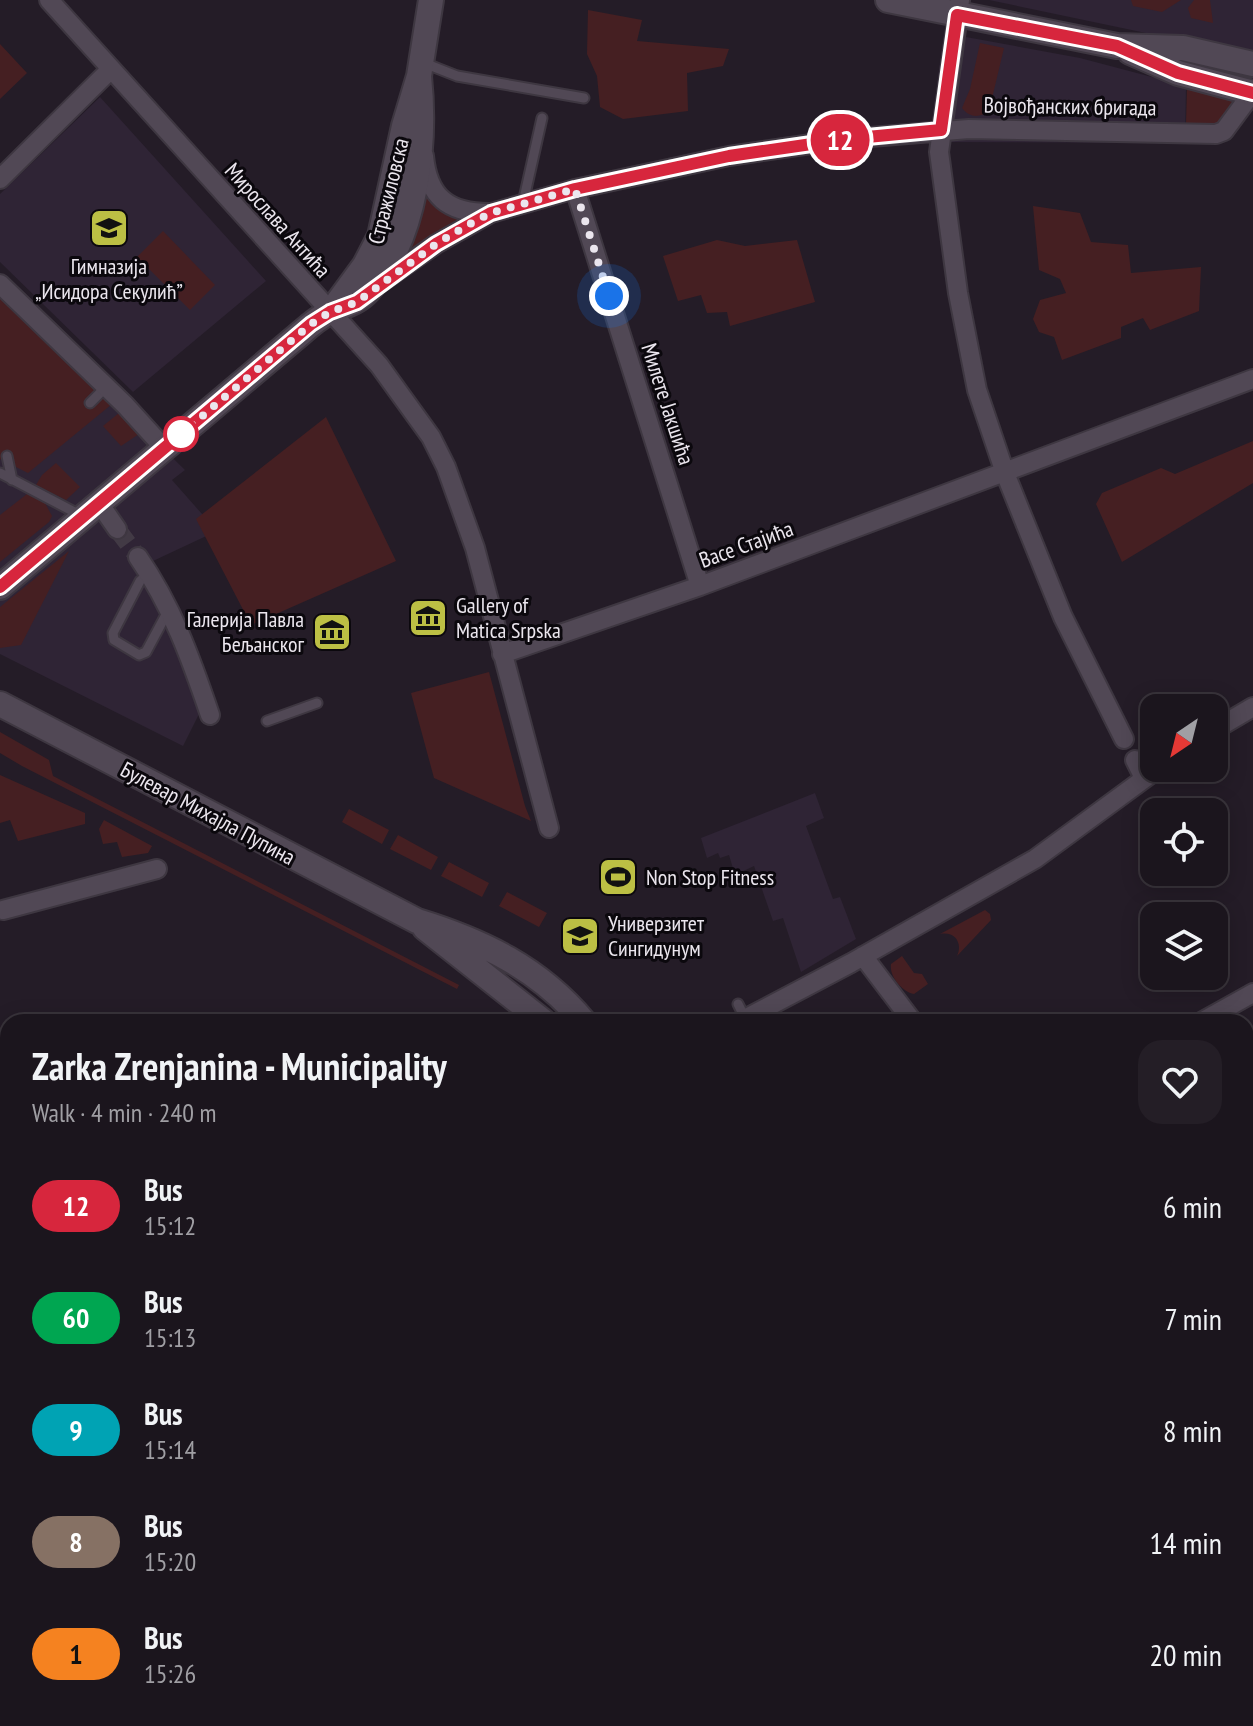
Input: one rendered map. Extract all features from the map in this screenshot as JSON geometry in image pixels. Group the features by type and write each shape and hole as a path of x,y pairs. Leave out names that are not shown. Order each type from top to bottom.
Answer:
{"street":[{"name":"Стражиловска","path":"330,312 365,265 380,236 420,69 431,0"},
{"path":"888,0 958,7 1117,46 1178,73 1253,93"},
{"name":"Мирослава Антића","path":"56,4 110,70 403,396 431,437 446,467 475,548 549,828"},
{"path":"958,7 939,152 960,307 977,390 1005,473 1072,637 1124,739"},
{"path":"1117,46 1183,48 1253,64"},
{"name":"Стражиловска","path":"330,312 357,302 370,289 406,225 418,177 422,141 420,69"},
{"path":"0,179 110,70"},
{"name":"Војвођанских бригада","path":"370,289 436,244 491,213 575,189 729,156 846,139 941,130 1216,134 1224,131 1253,93"},
{"name":"Војвођанских бригада","path":"422,141 428,180 434,192 462,211 491,213"},
{"name":"Милете Јакшића","path":"575,189 700,586"},
{"path":"0,284 164,448"},
{"path":"4,579 330,312"},
{"name":"Васе Стајића","path":"502,654 700,586 1253,379"},
{"path":"90,509 117,529"},
{"path":"143,565 180,630 210,715"},
{"name":"Булевар Михајла Пупина","path":"0,704 417,921 486,945 525,967 576,1014"},
{"path":"1228,722 1253,707"},
{"path":"1135,760 1140,764"},
{"path":"743,1014 863,956 1035,859 1140,782"},
{"path":"3,910 157,869"},
{"name":"Булевар Михајла Пупина","path":"417,921 534,1014"},
{"path":"863,956 904,1014"},
{"path":"1215,1014 1253,993"}],"lane":[{"path":"420,69 584,98"},
{"path":"523,203 542,118"},
{"path":"90,403 106,387"},
{"path":"7,456 12,480"},
{"path":"0,473 90,509"},
{"path":"143,565 140,581 113,633 114,640 139,655 146,652 169,609"},
{"path":"267,721 317,703"}],"shaded area":[{"path":"989,0 1253,0 1253,56 1227,50"},
{"path":"1131,0 1181,0 1162,12 1133,6"},
{"path":"1194,0 1210,0 1213,23 1191,18 1188,8"},
{"path":"588,10 642,20 637,41 729,49 723,66 687,73 688,111 623,119 600,107 597,76 587,54"},
{"path":"944,33 1080,58 1186,86 1185,143 929,142"},
{"path":"980,43 1004,48 989,111 975,116 962,108 970,89"},
{"path":"0,44 27,73 0,99"},
{"path":"1187,85 1237,99 1221,125 1186,124"},
{"name":"Гимназија „Исидора Секулић”","path":"100,97 266,281 133,392 0,262 0,194"},
{"path":"425,191 447,213 458,219 407,251"},
{"path":"1033,206 1080,213 1091,242 1128,245 1131,273 1201,267 1199,311 1150,330 1143,318 1121,327 1121,338 1062,360 1054,337 1039,332 1033,319 1040,300 1066,293 1060,279 1039,270"},
{"path":"163,231 215,285 190,310 137,257"},
{"path":"717,240 745,246 797,240 815,302 730,326 727,312 707,313 701,295 678,301 663,256"},
{"path":"0,288 185,470 172,480 217,531 153,561 198,651 211,690 183,746 0,654"},
{"path":"0,298 112,404 28,473 0,459"},
{"path":"119,413 139,434 121,446 103,426"},
{"path":"326,417 396,561 251,625 196,519"},
{"path":"1253,441 1253,483 1122,562 1096,504 1102,493 1161,468 1175,474"},
{"path":"56,463 80,487 66,500 36,485"},
{"path":"27,494 45,503 52,516 49,522 0,562 0,515"},
{"path":"69,551 21,645 0,648 0,607"},
{"path":"489,672 531,821 434,778 411,693"},
{"path":"0,732 49,760 53,776 459,985 457,989 22,766 0,753"},
{"path":"0,775 85,813 85,824 18,841 10,820 0,823"},
{"path":"815,793 824,818 806,826 833,899 840,897 856,939 801,972 783,918 773,921 754,866 735,875 729,855 720,858 718,853 707,858 701,838"},
{"path":"349,809 389,830 382,844 342,822"},
{"path":"104,820 152,846 148,853 122,857 117,842 103,844 99,829"},
{"path":"398,835 438,857 431,870 390,849"},
{"path":"449,862 489,883 482,897 441,876"},
{"path":"507,892 547,913 539,927 499,906"},
{"path":"985,910 991,920 957,956 959,947 954,936 940,934"},
{"path":"902,956 914,973 922,974 928,984 914,994 901,987 892,973 891,964"}],"tunnel":[{"path":"117,529 138,557"}],"bus line":[{"name":"12","path":"0,587 311,324 330,312 357,302 370,289 436,244 491,213 674,166 784,147 941,130 957,15 1117,46 1178,73 1253,93"}],"place":[{"name":"Гимназија „Исидора Секулић”","path":"109,228"},
{"name":"Gallery of Matica Srpska","path":"428,618"},
{"name":"Галерија Павла Бељанског","path":"332,632"},
{"name":"Non Stop Fitness","path":"618,877"},
{"name":"Универзитет Сингидунум","path":"580,936"}],"route":[{"path":"181,434 311,324 330,312 357,302 370,289 436,244 491,213 575,189 609,296"}]}
